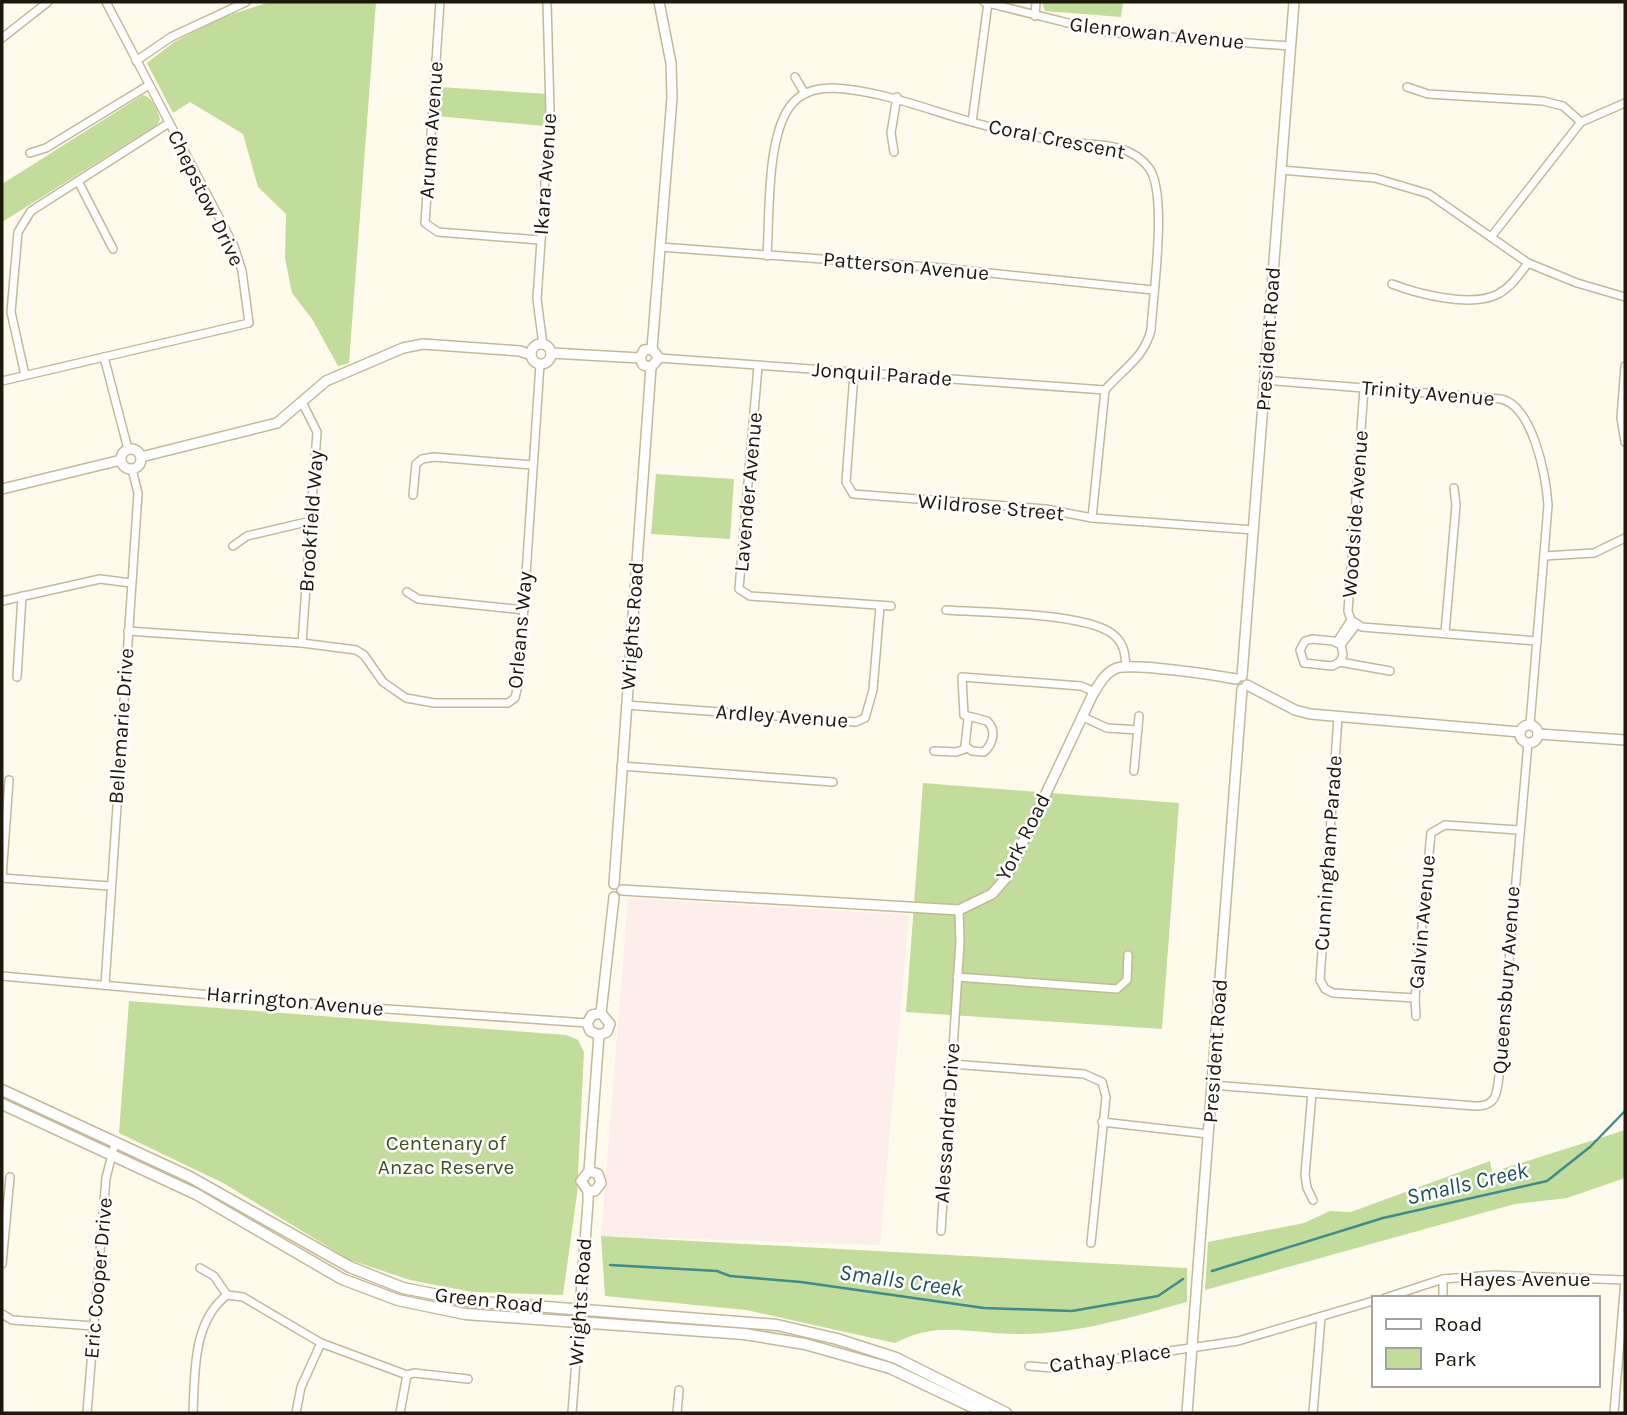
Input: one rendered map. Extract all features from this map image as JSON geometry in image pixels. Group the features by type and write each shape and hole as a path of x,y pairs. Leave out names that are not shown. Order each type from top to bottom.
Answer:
{"main road":[{"name":"Green Road","path":"2,1090 191,1177 350,1267 391,1284 468,1301 737,1320 807,1332 896,1358 1006,1413"},
{"name":"Green Road","path":"2,1104 206,1200 342,1279 371,1291 424,1307 452,1312 744,1334 805,1343 890,1368 985,1413"}],"street":[{"path":"2,38 48,2"},
{"name":"Chepstow Drive","path":"2,382 249,323 243,271 234,247 106,2"},
{"path":"136,61 171,37 246,2"},
{"name":"Aruma Avenue","path":"440,2 425,223 438,232 540,240"},
{"name":"Ikara Avenue","path":"543,345 537,299 550,111 547,2"},
{"path":"652,349 644,350 640,358 643,365 651,368 659,358 652,349 672,75 659,2"},
{"path":"972,122 986,2"},
{"name":"Glenrowan Avenue","path":"986,2 1035,16 1116,33 1290,46"},
{"path":"1035,16 1036,2"},
{"name":"President Road","path":"1239,678 1254,530 1294,2"},
{"path":"767,256 778,126 787,109 805,94 795,77"},
{"path":"30,153 46,148 149,85"},
{"path":"1407,86 1428,94 1543,101 1563,106 1581,122"},
{"name":"Coral Crescent","path":"805,94 832,88 897,97 972,122 1057,141 1121,148 1139,157 1150,169 1159,194 1151,330 1146,348 1105,390"},
{"path":"894,152 891,133 897,97"},
{"path":"1491,237 1581,122 1625,103"},
{"path":"25,375 11,312 18,232 31,211 169,123"},
{"path":"1281,170 1375,178 1429,194 1528,263 1577,283 1625,297"},
{"path":"78,181 113,249"},
{"name":"Patterson Avenue","path":"660,247 942,268 1153,290"},
{"path":"1392,284 1418,294 1474,300 1490,298 1511,285 1528,263"},
{"path":"141,457 276,424 326,381 402,348 423,344 520,351 531,355 540,364 548,361 551,354"},
{"path":"531,355 535,347 543,345 551,354 640,358"},
{"path":"2,489 121,460 128,449 104,357"},
{"name":"Jonquil Parade","path":"659,358 1105,390"},
{"name":"Orleans Way","path":"128,631 302,643 356,650 363,655 383,682 406,698 434,703 508,702 514,698 519,680 531,465 540,364"},
{"name":"Lavender Avenue","path":"758,366 739,589 750,597 891,606"},
{"path":"1625,366 1625,442"},
{"name":"Wrights Road","path":"601,1013 617,890 621,766 651,368"},
{"name":"Wildrose Street","path":"854,373 846,481 853,494 1046,509 1092,517 1254,530"},
{"name":"Trinity Avenue","path":"1264,380 1501,399 1520,409 1528,422 1547,494 1530,724"},
{"name":"Woodside Avenue","path":"1364,388 1348,611 1354,622 1537,641"},
{"path":"1092,517 1105,390"},
{"name":"Brookfield Way","path":"302,402 317,432 302,643"},
{"path":"128,449 134,449 141,457"},
{"path":"121,460 126,468 132,469 138,466 141,457"},
{"path":"413,495 416,464 422,459 433,457 531,465"},
{"name":"Bellemarie Drive","path":"105,985 109,886 138,493 132,469"},
{"path":"1445,633 1456,506 1454,488"},
{"path":"233,545 247,536 311,521"},
{"path":"1544,556 1594,553 1625,538"},
{"path":"2,601 100,579 131,583"},
{"path":"407,592 418,599 524,610"},
{"path":"17,677 22,596"},
{"name":"Ardley Avenue","path":"626,705 856,722 866,718 872,702 880,606"},
{"path":"946,610 1092,623 1117,638 1125,652 1126,667 1239,678 1236,685 1295,710 1338,717 1520,732 1530,724 1535,726 1539,734"},
{"path":"1339,644 1354,622"},
{"path":"1339,644 1305,641 1300,656 1308,664 1332,666 1340,662 1390,671"},
{"path":"1339,644 1343,655 1340,662"},
{"name":"York Road","path":"617,890 958,910 992,894 1006,877 1095,692 1107,674 1126,667"},
{"path":"968,748 964,743 968,719 961,709 962,677 1081,686 1095,692"},
{"name":"President Road","path":"1187,1413 1245,687"},
{"path":"1134,771 1139,716"},
{"path":"1083,717 1107,728 1138,730"},
{"name":"Cunningham Parade","path":"1338,717 1319,972 1320,990 1415,998"},
{"path":"933,751 956,752 968,748 984,752 992,740 993,731 987,721 968,719"},
{"path":"1520,732 1522,740 1528,743 1534,742 1539,734"},
{"path":"1539,734 1625,740"},
{"name":"Queensbury Avenue","path":"1212,1084 1475,1106 1489,1105 1493,1101 1499,1076 1518,830 1528,743"},
{"path":"621,766 833,782"},
{"path":"9,780 2,878 109,886"},
{"name":"Galvin Avenue","path":"1416,1016 1415,998 1432,826 1518,830"},
{"name":"Alessandra Drive","path":"940,1231 957,977 958,910"},
{"path":"957,977 1117,989 1125,984 1128,955"},
{"name":"Harrington Avenue","path":"2,976 587,1023"},
{"path":"601,1013 608,1018 609,1027 600,1035 590,1031 587,1023 592,1015 601,1013"},
{"name":"Wrights Road","path":"572,1413 588,1191 581,1181 589,1171 600,1035"},
{"path":"951,1064 1084,1074 1102,1082 1105,1097 1091,1243"},
{"path":"1312,1093 1305,1175 1313,1200"},
{"path":"1102,1122 1208,1134"},
{"name":"Eric Cooper Drive","path":"87,1413 106,1178 115,1143"},
{"name":"Wrights Road","path":"588,1191 594,1191 601,1183 598,1174 589,1171"},
{"path":"2,1264 10,1177"},
{"path":"200,1268 214,1276 227,1295"},
{"name":"Hayes Avenue","path":"1391,1296 1443,1279 1493,1275 1625,1280"},
{"path":"1443,1279 1443,1296"},
{"path":"1614,1413 1625,1280"},
{"path":"192,1413 200,1337 220,1300 227,1295 243,1297 321,1343 407,1375 414,1373 468,1379"},
{"path":"1191,1348 1238,1342 1372,1301"},
{"path":"2,1314 12,1320 94,1326"},
{"path":"1313,1413 1321,1318"},
{"path":"296,1413 301,1387 321,1343"},
{"name":"Cathay Place","path":"1030,1366 1053,1368 1191,1348"},
{"path":"400,1413 407,1375"},
{"path":"677,1413 679,1390"}],"shaded area":[{"path":"628,898 909,915 880,1245 601,1236"}],"green space":[{"path":"270,2 376,2 349,363 338,366 312,319 292,293 285,258 286,214 258,187 243,134 190,102 173,113 147,63 174,42 223,17"},
{"path":"1042,2 1123,2 1121,17 1045,11"},
{"path":"439,87 548,94 543,126 437,116"},
{"path":"143,95 152,101 156,108 160,119 157,125 2,222 2,184"},
{"path":"656,474 734,479 730,539 651,534"},
{"path":"923,783 1179,803 1162,1029 906,1012"},
{"name":"Centenary of Anzac Reserve","path":"129,1001 566,1035 578,1040 584,1052 577,1194 563,1295 472,1292 410,1280 350,1260 223,1183 119,1133"},
{"path":"1625,1130 1625,1178 1567,1198 1515,1204 1205,1290 1208,1242 1304,1223 1330,1211 1351,1212 1490,1161 1492,1172"},
{"path":"601,1236 1187,1268 1187,1302 1060,1332 1017,1334 941,1330 911,1336 895,1343 746,1310 605,1296"}],"waterway":[{"name":"Smalls Creek","path":"1212,1271 1383,1218 1547,1181 1590,1147 1625,1111"},
{"name":"Smalls Creek","path":"610,1265 717,1271 730,1276 801,1282 984,1308 1072,1311 1158,1296 1183,1279"}]}
